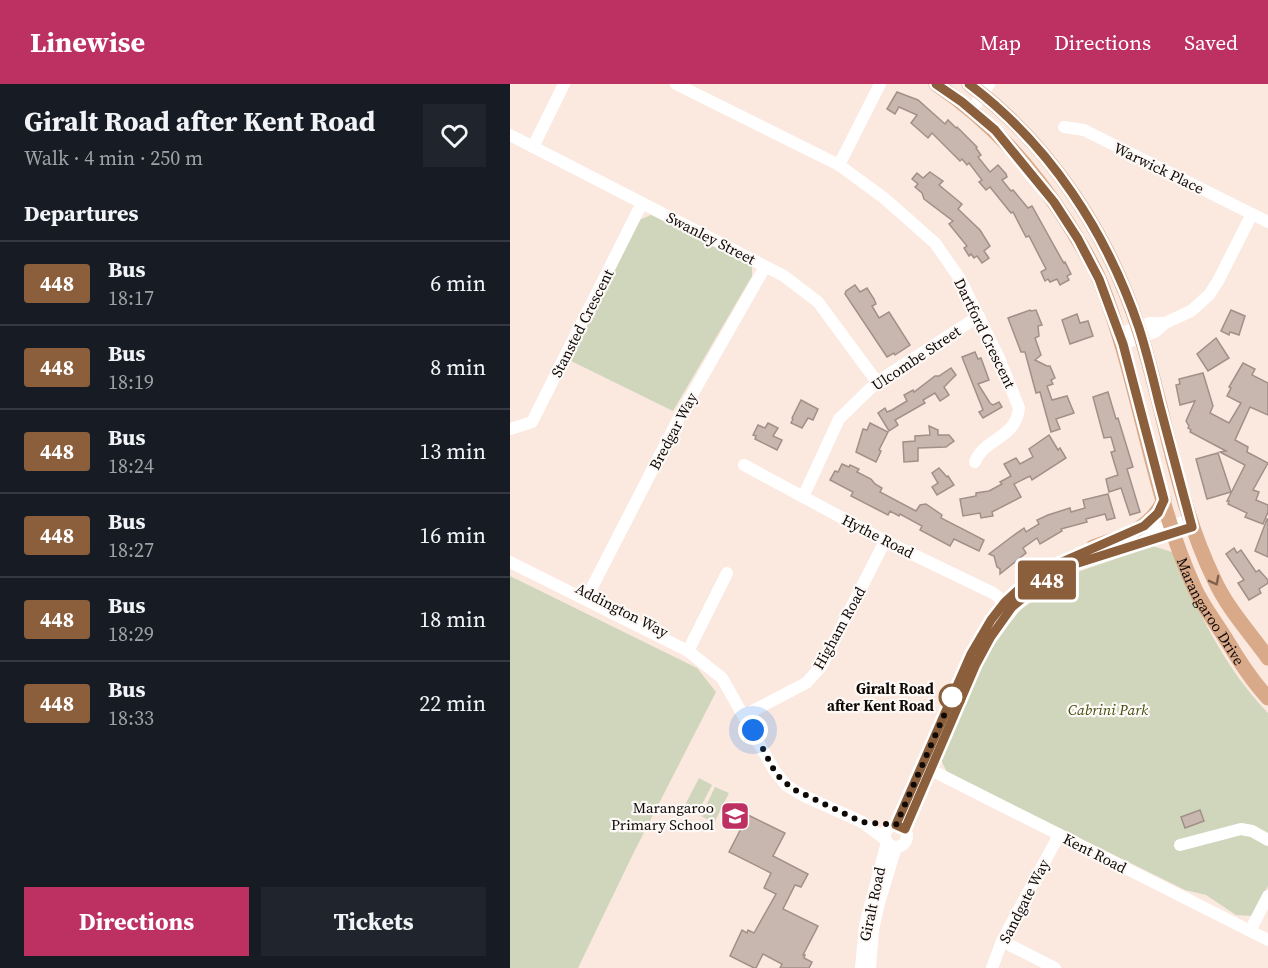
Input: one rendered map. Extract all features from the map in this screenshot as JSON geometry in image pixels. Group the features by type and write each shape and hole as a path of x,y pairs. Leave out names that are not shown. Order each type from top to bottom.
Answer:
{"main road":[{"name":"Marangaroo Drive","path":"936,84 995,130 1054,202 1099,279 1121,339 1164,500 1195,590 1264,688"},
{"name":"Marangaroo Drive","path":"978,87 1033,143 1068,187 1092,223 1115,269 1140,332 1191,524 1214,581 1268,658"},
{"path":"1090,551 1144,526 1158,513 1164,500"}],"street":[{"path":"533,147 564,84"},
{"name":"Dartford Crescent","path":"676,84 839,165 884,198 935,243 960,279 999,358 1019,408 1013,428 978,454 975,462"},
{"path":"839,165 880,84"},
{"path":"967,106 978,87"},
{"name":"Warwick Place","path":"1064,127 1084,130 1268,222"},
{"name":"Swanley Street","path":"510,135 784,276 818,302 878,382"},
{"name":"Stansted Crescent","path":"510,429 532,422 642,203"},
{"path":"1121,339 1140,332 1150,323 1165,323 1191,311 1209,295 1252,214"},
{"name":"Bredgar Way","path":"587,596 681,414 765,267"},
{"name":"Ulcombe Street","path":"803,497 839,419 878,382 978,316"},
{"name":"Hythe Road","path":"744,465 885,541 993,593 1009,605"},
{"path":"898,826 907,834 903,845 890,843 886,830 898,826 979,657 1018,590 1055,565 1090,551 1191,524"},
{"path":"1009,605 1042,582 1075,564 1173,529"},
{"name":"Higham Road","path":"745,715 806,683 820,667 885,541"},
{"name":"Addington Way","path":"510,554 587,596 690,647 723,678 774,770 786,785 802,795 862,822 890,843"},
{"name":"Addington Way","path":"510,562 587,596"},
{"path":"690,647 726,573"},
{"name":"Kent Road","path":"927,767 1268,940"},
{"name":"Addington Way","path":"862,822 898,826"},
{"path":"1179,845 1240,829 1252,831 1268,840"},
{"name":"Sandgate Way","path":"992,968 1002,941 1059,835"},
{"name":"Giralt Road","path":"861,968 865,925 890,843"},
{"name":"Giralt Road","path":"870,968 873,930 890,843"},
{"path":"1250,931 1268,896"},
{"path":"1002,941 1055,968"}],"green space":[{"path":"651,215 752,264 752,276 673,411 569,360 639,220"},
{"name":"Cabrini Park","path":"1153,546 1172,552 1213,637 1238,677 1268,713 1268,886 1253,916 1236,915 1206,895 1185,890 947,772 941,760 983,660 1019,611 1069,575"},
{"path":"510,576 697,668 716,692 578,968 510,968"},
{"path":"699,778 712,785 697,814 684,807"},
{"path":"715,787 729,793 714,823 701,816"}],"building":[{"path":"897,92 918,100 945,124 948,120 957,127 977,147 981,155 978,157 990,172 998,165 1007,177 1002,180 1011,191 1013,190 1028,208 1032,206 1071,274 1067,276 1069,280 1060,285 1057,279 1050,282 1048,279 1045,281 1041,272 1046,269 1029,236 1026,237 1013,212 1011,213 990,187 986,190 979,182 982,180 969,163 967,165 962,159 960,161 932,133 928,138 911,123 917,115 899,107 895,114 887,109"},
{"path":"930,172 943,181 939,185 962,204 958,209 980,230 990,246 984,251 989,258 982,263 977,256 974,258 971,254 969,256 964,248 967,246 949,224 953,221 924,199 922,193 915,187 918,184 912,179 917,173 923,178"},
{"path":"855,285 860,292 867,288 876,304 872,306 879,318 889,312 910,345 895,355 894,353 887,357 845,294"},
{"path":"1036,310 1042,325 1038,326 1039,336 1035,338 1041,355 1035,360 1050,366 1055,378 1051,380 1053,384 1047,386 1052,400 1067,396 1074,413 1056,419 1060,429 1051,432 1040,392 1036,393 1025,352 1021,352 1008,318"},
{"path":"1231,310 1245,316 1239,335 1230,332 1229,335 1221,331"},
{"path":"1077,314 1080,323 1088,321 1093,336 1070,344 1062,320"},
{"path":"1216,338 1229,358 1208,371 1197,354"},
{"path":"975,352 978,359 981,358 989,380 978,384 990,403 993,405 999,402 1002,407 983,418 979,412 983,410 962,357"},
{"path":"1243,363 1255,369 1252,375 1268,383 1268,415 1250,407 1235,440 1248,447 1247,452 1268,463 1253,490 1259,492 1256,500 1268,505 1263,524 1245,517 1247,513 1228,504 1229,501 1227,501 1245,465 1220,452 1226,451 1190,432 1186,421 1195,401 1180,405 1176,385 1180,384 1179,379 1203,373 1213,406 1210,413 1229,423 1241,403 1227,396 1231,388 1229,387"},
{"path":"951,368 956,375 944,387 949,395 940,401 935,393 923,400 925,403 895,420 898,425 889,431 878,413 885,408 887,412 892,410 907,401 904,395 913,390 914,392 935,376"},
{"path":"1108,392 1133,467 1127,469 1140,512 1130,515 1121,488 1109,492 1106,479 1118,475 1111,452 1115,451 1111,437 1104,438 1093,397"},
{"path":"801,400 818,409 813,420 808,418 802,428 791,423"},
{"path":"768,423 778,428 773,436 782,440 777,450 755,439 756,436 753,435 758,425 765,428"},
{"path":"870,423 888,432 876,462 856,452 863,429 867,430"},
{"path":"929,426 938,430 938,435 949,435 954,441 946,447 918,448 918,461 904,462 903,442 915,441 915,436 930,435"},
{"path":"1049,435 1066,458 1032,480 1030,476 1014,484 1021,497 992,512 993,516 981,518 980,513 963,516 960,499 976,496 976,493 989,491 1002,484 1000,482 1011,476 1004,464 1016,458 1020,464 1033,457 1029,449"},
{"path":"1218,453 1231,492 1207,499 1196,459"},
{"path":"842,464 859,469 857,472 882,488 880,492 916,511 920,505 926,504 942,515 941,518 984,540 979,551 954,539 950,546 920,530 922,526 900,514 899,516 890,511 888,515 851,496 853,492 830,480"},
{"path":"939,468 954,485 937,495 932,487 938,483 932,473"},
{"path":"1108,494 1115,518 1107,520 1105,514 1086,519 1087,522 1061,529 1062,531 1040,544 1037,538 1023,548 1026,553 1000,574 994,556 989,554 1010,538 1024,528 1026,532 1039,524 1037,520 1048,515 1070,508 1071,512 1085,508 1083,500"},
{"path":"1268,519 1268,557 1255,551"},
{"path":"1234,548 1237,553 1241,550 1256,572 1259,570 1268,580 1268,583 1259,589 1261,593 1249,600 1238,583 1244,580 1226,554"},
{"path":"1200,810 1204,821 1185,828 1181,817"},
{"path":"748,815 785,833 773,856 808,874 801,887 795,885 783,909 818,926 803,955 812,962 809,968 780,968 782,964 763,954 754,968 730,956 742,930 754,933 776,894 764,888 771,873 729,852"}],"bus line":[{"name":"448","path":"936,84 995,130 1054,202 1078,239 1099,279 1123,344 1164,500 1158,513 1144,526 1055,565 1018,590 1005,602 978,640 939,725 896,825 905,829 976,664 990,638 1012,607 1042,582 1075,564 1192,527 1141,337 1115,269 1092,223 1068,187 1033,143 983,94 969,84"}],"place":[{"name":"Giralt Road after Kent Road","path":"952,697"},
{"name":"Marangaroo Primary School","path":"735,816"}],"route":[{"path":"753,730 774,770 786,785 802,795 862,822 896,825 956,688 952,697"}]}
